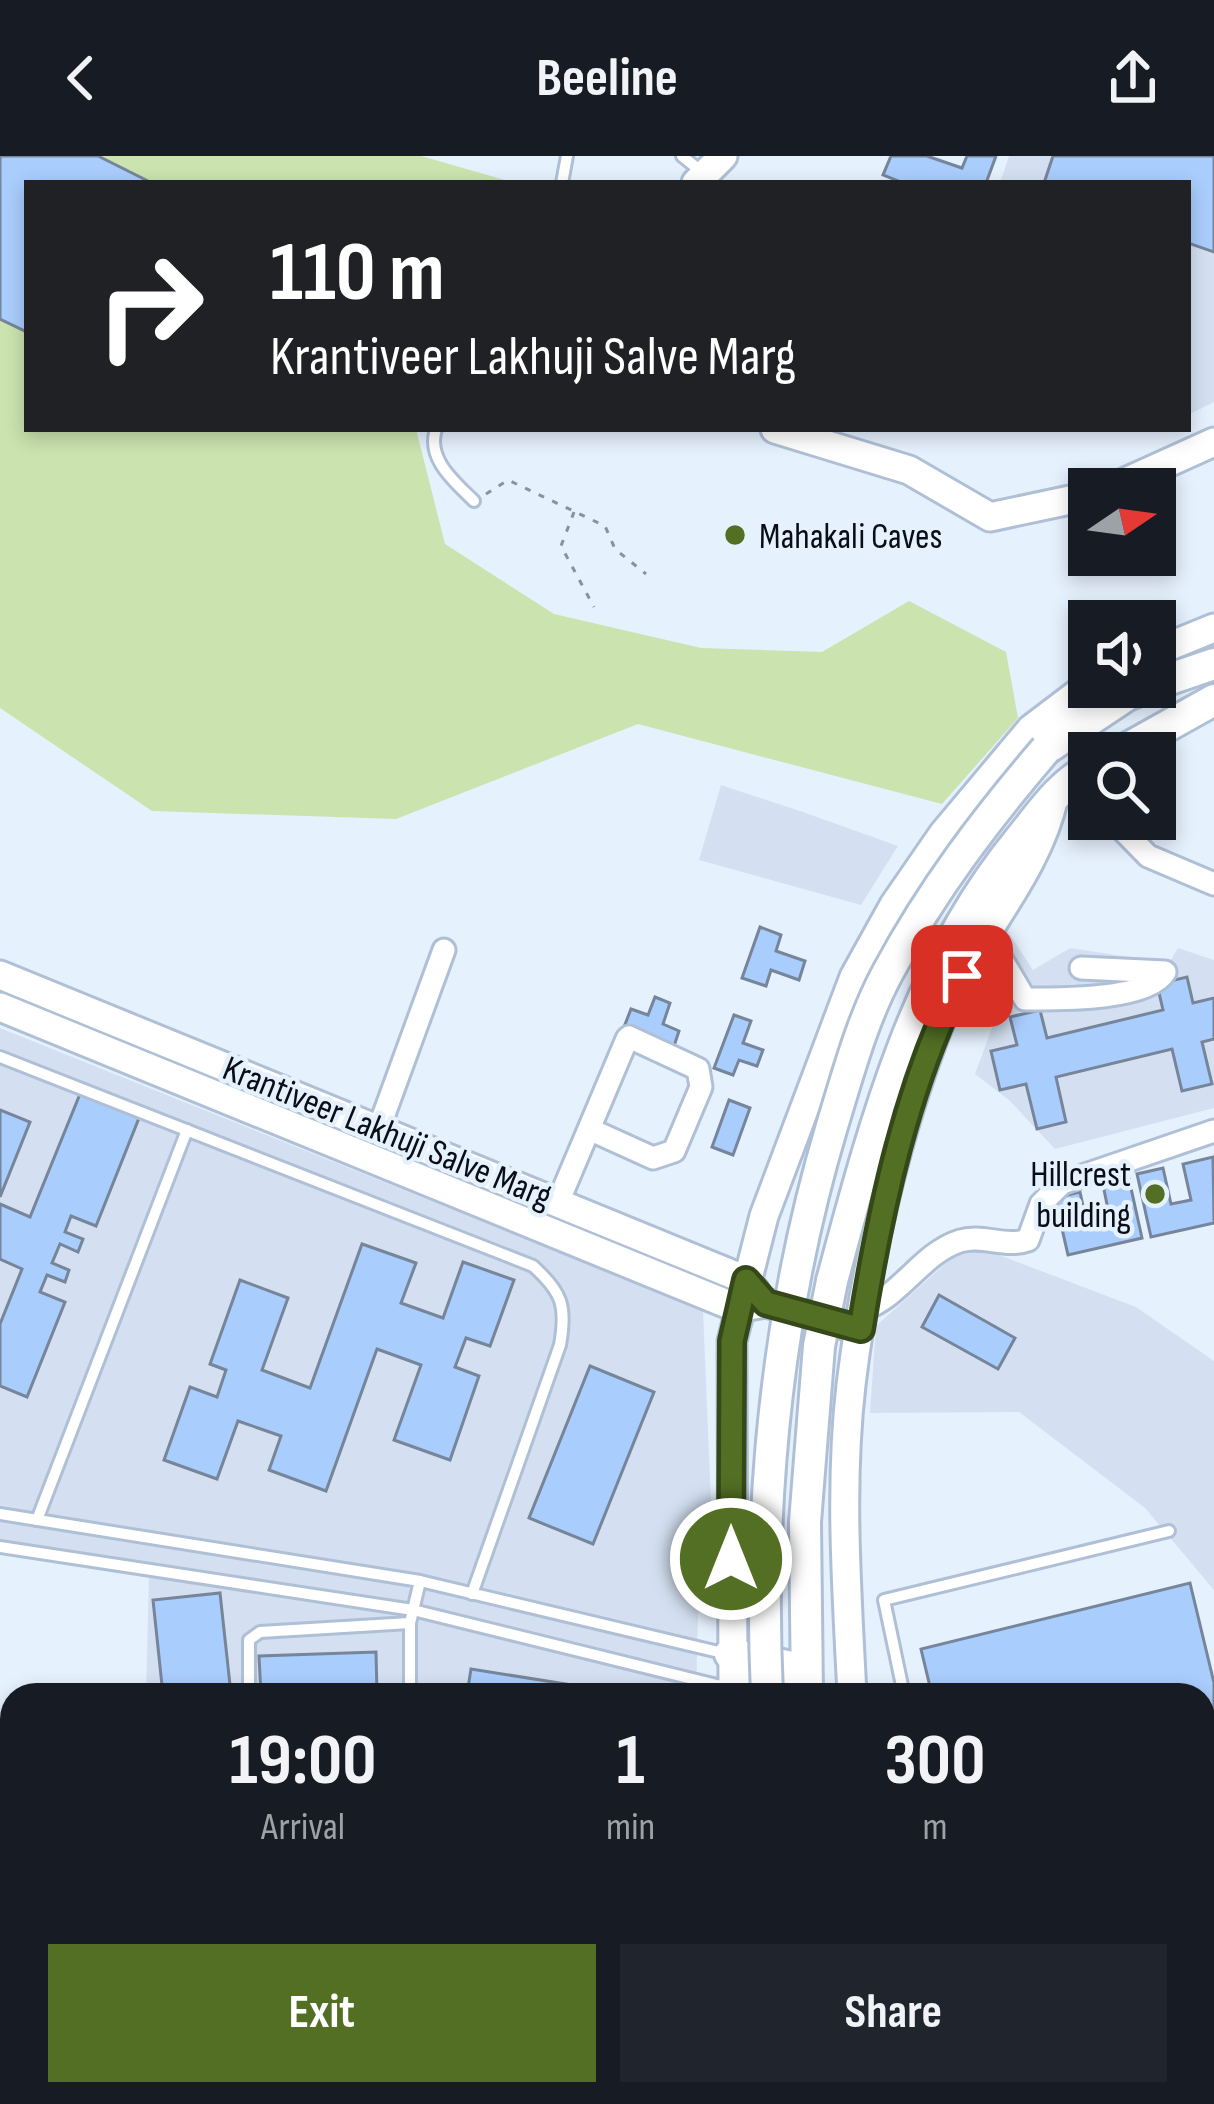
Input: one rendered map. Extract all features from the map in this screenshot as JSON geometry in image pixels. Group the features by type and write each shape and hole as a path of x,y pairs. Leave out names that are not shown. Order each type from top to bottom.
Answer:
{"main road":[{"path":"785,432 909,470 990,517 1068,500"},
{"path":"1156,468 1214,442"},
{"path":"1176,643 1214,628"},
{"path":"1176,677 1214,664"},
{"path":"1157,732 1214,700"},
{"path":"732,1683 732,1341 746,1280 854,977 894,905 943,834 1031,729 1068,702"},
{"path":"767,1683 765,1513 781,1343 798,1248 855,1048 886,975 968,840 1046,749 1106,708"},
{"path":"851,1683 844,1529 851,1387 894,1164 971,929 975,893 1068,793"},
{"path":"730,1654 807,1683 806,1502 819,1346 832,1282 862,1166 922,991 971,929"},
{"name":"Krantiveer Lakhuji Salve Marg","path":"0,975 746,1280 766,1303"},
{"name":"Krantiveer Lakhuji Salve Marg","path":"0,1006 737,1308"},
{"path":"737,1308 766,1303 862,1319"}],"street":[{"path":"1132,840 1148,856 1214,884"},
{"path":"971,929 1002,960 1025,998 1074,1000 1147,986 1165,972 1081,968"},
{"path":"379,1128 444,950"},
{"path":"559,1200 589,1129 628,1037 698,1070 701,1087 674,1151 653,1158 589,1129"},
{"path":"862,1319 901,1282 960,1240 1015,1245 1028,1240 1041,1204 1062,1183 1214,1131"}],"lane":[{"path":"682,156 708,171"},
{"path":"435,432 432,440 442,467 474,501"},
{"path":"0,1057 533,1266 560,1290 566,1313 560,1345 472,1594"},
{"path":"37,1520 187,1130"},
{"path":"0,1514 420,1581 730,1654"},
{"path":"901,1683 884,1600 1169,1531"},
{"path":"0,1547 411,1616 695,1683"},
{"path":"410,1683 411,1616 420,1581"},
{"path":"248,1683 249,1640 260,1632 411,1616"}],"path":[{"path":"474,501 508,480 605,526 615,549 646,574"},
{"path":"575,509 561,546 594,607"}],"shaded area":[{"path":"1009,156 1214,156 1214,402 1191,414 1191,180 1001,180"},
{"path":"721,785 898,846 861,905 699,860"},
{"path":"1005,927 1033,970 1070,948 1169,963 1178,948 1214,960 1214,1108 1055,1149 1009,1100 975,1074 1004,995 984,965"},
{"path":"0,1028 703,1310 715,1599 698,1614 696,1683 146,1683 149,1576 0,1552"},
{"path":"991,1252 1136,1307 1214,1361 1214,1590 1145,1508 1019,1412 870,1413 876,1326 956,1254"}],"green space":[{"path":"0,156 421,156 505,180 24,180 24,432 417,432 445,544 554,614 701,648 822,652 909,601 1006,652 1018,718 942,804 638,724 396,819 152,811 0,708"}],"building":[{"path":"0,156 98,156 146,180 24,180 24,331 0,319"},
{"path":"891,156 927,156 962,168 967,156 996,156 987,180 896,180 883,175"},
{"path":"1053,156 1214,156 1214,252 1191,244 1191,180 1045,180"},
{"path":"760,927 781,935 776,951 805,961 799,980 771,970 766,986 742,978"},
{"path":"1187,977 1193,1003 1214,998 1214,1039 1202,1042 1212,1084 1182,1091 1172,1049 1056,1077 1066,1122 1037,1129 1026,1084 1000,1090 991,1051 1017,1045 1010,1017 1040,1010 1047,1038 1163,1010 1157,984"},
{"path":"655,997 670,1003 663,1024 679,1031 674,1046 624,1027 631,1009 648,1015"},
{"path":"734,1015 751,1021 743,1043 763,1050 757,1066 739,1060 733,1075 714,1068"},
{"path":"80,1094 139,1118 96,1226 71,1216 65,1232 83,1239 78,1252 60,1244 52,1263 69,1270 65,1282 47,1275 40,1292 65,1302 27,1397 0,1386 0,1324 22,1269 0,1259 0,1204 30,1217"},
{"path":"729,1100 750,1108 733,1155 712,1147"},
{"path":"0,1110 30,1122 0,1197"},
{"name":"Hillcrest building","path":"1213,1157 1214,1223 1151,1237 1137,1174 1163,1168 1171,1204 1191,1200 1183,1164"},
{"path":"1129,1179 1142,1238 1068,1255 1055,1198 1080,1192 1088,1229 1111,1224 1103,1185"},
{"path":"362,1244 416,1263 401,1303 443,1318 463,1262 514,1280 490,1346 466,1338 455,1367 479,1376 450,1460 394,1440 421,1365 377,1349 326,1491 269,1470 281,1436 238,1421 217,1479 164,1460 190,1387 217,1397 226,1370 210,1364 240,1280 288,1298 262,1370 310,1388"},
{"path":"939,1295 1015,1338 998,1369 922,1327"},
{"path":"590,1366 654,1392 593,1544 529,1518"},
{"path":"1190,1583 1214,1683 929,1683 921,1649"},
{"path":"220,1593 230,1683 162,1683 153,1600"},
{"path":"376,1652 377,1683 260,1683 259,1656"},
{"path":"471,1669 559,1683 469,1683"}],"place":[{"name":"Mahakali Caves","path":"735,535"},
{"name":"Hillcrest building","path":"1155,1194"}],"route":[{"path":"731,1559 732,1341 746,1280 766,1303 861,1329 894,1164 943,1012 962,976"}]}
